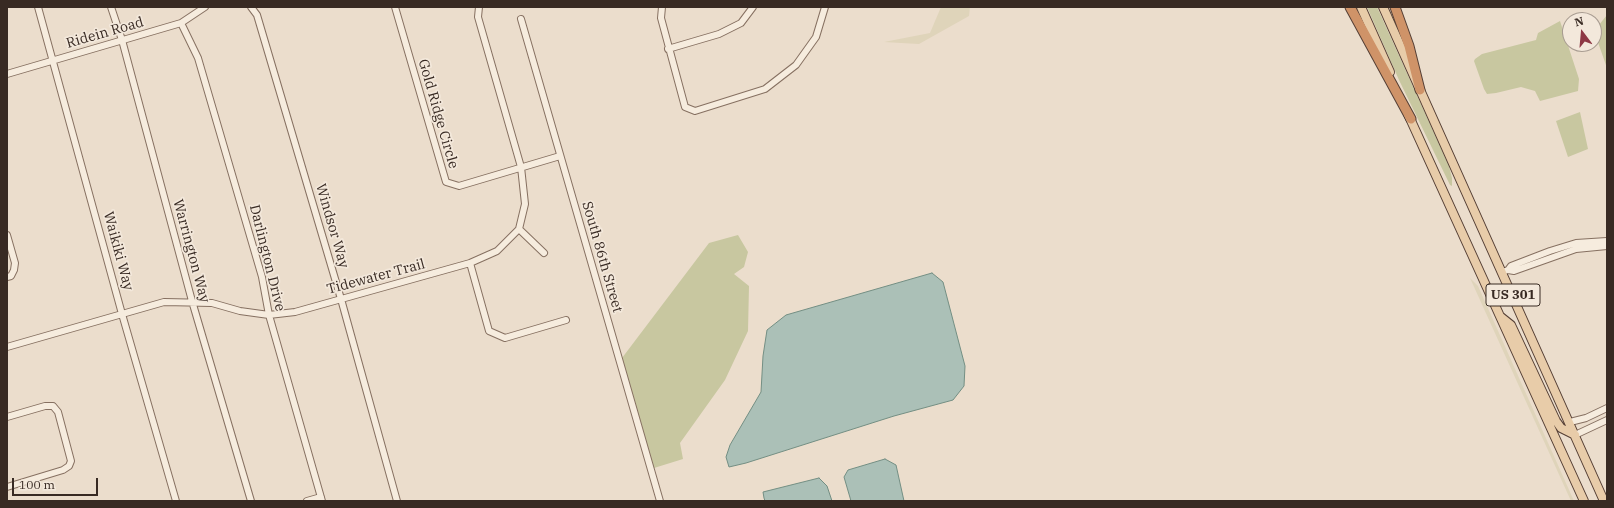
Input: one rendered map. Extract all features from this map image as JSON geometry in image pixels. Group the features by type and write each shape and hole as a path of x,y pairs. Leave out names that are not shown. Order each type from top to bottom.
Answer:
{"highway":[{"path":"1350,7 1411,119"},
{"path":"1396,7 1409,46 1420,90"}],"main road":[{"name":"US 301","path":"1361,7 1584,501"},
{"name":"US 301","path":"1383,7 1420,90 1505,271 1604,501"},
{"path":"1500,317 1511,325 1556,421 1561,428 1575,435"}],"street":[{"name":"Waikiki Way","path":"38,7 122,314 176,501"},
{"name":"Warrington Way","path":"111,7 122,40 192,301 251,501"},
{"name":"Ridein Road","path":"7,74 181,23 205,7"},
{"name":"Windsor Way","path":"251,7 257,15 341,299 397,501"},
{"name":"Gold Ridge Circle","path":"395,7 446,182 459,186 560,156"},
{"path":"479,7 478,17 521,167 525,204 519,229 544,253"},
{"path":"662,7 661,18 668,49 685,107 695,111 765,89 796,65 816,37 825,7"},
{"path":"668,49 719,34 736,26 741,23 753,7"},
{"name":"South 86th Street","path":"521,19 660,501"},
{"name":"Darlington Drive","path":"181,23 198,58 262,277 269,315 321,499"},
{"name":"Tidewater Trail","path":"7,347 164,302 192,301 212,303 240,311 269,315 295,312 470,263 497,251 519,229"},
{"path":"7,235 15,263 11,276 7,277"},
{"path":"1505,271 1511,266 1576,243 1607,241"},
{"path":"1505,271 1514,271 1576,249 1607,246"},
{"path":"470,263 489,331 506,338 566,320"},
{"path":"7,417 46,406 53,406 58,412 71,461 63,470 7,486"},
{"path":"1570,422 1586,418 1607,408"},
{"path":"1575,435 1607,420"},
{"path":"307,501 321,499"}],"shaded area":[{"path":"941,7 970,7 969,16 919,44 884,42 930,33"},
{"path":"932,273 943,282 965,366 964,386 953,400 894,416 729,467 726,457 730,445 761,392 763,356 767,330 786,315"},
{"path":"1470,278 1478,286 1574,501 1571,501"},
{"path":"885,459 896,465 904,501 851,501 844,477 848,470"},
{"path":"819,478 827,486 832,501 765,501 763,492"}],"green space":[{"path":"1367,7 1377,7 1449,166 1452,186 1450,185 1399,80"},
{"path":"1607,15 1607,68 1601,52 1602,21"},
{"path":"1560,21 1562,27 1562,52 1570,52 1579,79 1578,91 1540,101 1535,91 1521,87 1487,94 1474,61 1475,59 1482,54 1536,40 1538,33"},
{"path":"1580,112 1588,149 1568,157 1556,121"},
{"path":"738,235 748,252 744,267 734,274 749,286 748,331 725,380 680,443 683,459 654,468 622,358 709,243"}]}
